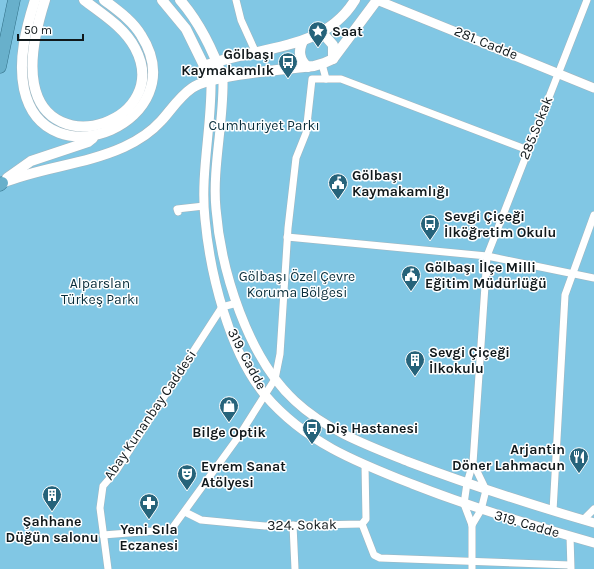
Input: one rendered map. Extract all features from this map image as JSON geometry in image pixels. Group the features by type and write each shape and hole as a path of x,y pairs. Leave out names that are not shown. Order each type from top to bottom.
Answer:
{"highway":[{"path":"0,67 14,0"}],"main road":[{"path":"39,2 33,66 34,85 41,104 52,117 59,121 77,126 94,126 106,123 127,109 140,90 142,71 139,56 130,40 117,25 84,0"},
{"path":"1,184 19,168 31,161 88,142 96,136 118,128 134,115 147,99 153,84 150,56 142,35 128,20 104,0"},
{"name":"319. Cadde","path":"162,0 186,29 211,80"},
{"name":"319. Cadde","path":"180,0 200,27 217,61 223,79"},
{"path":"204,66 217,61 303,41 318,34 345,14 355,0"},
{"path":"1,184 23,175 101,156 125,147 155,127 178,100 191,89 211,80 322,64 333,58 377,0"},
{"path":"39,2 25,40 22,69 24,90 32,109 46,125 56,131 76,136 96,136"},
{"path":"318,34 326,37 333,45 333,58"},
{"path":"303,41 299,52 303,62 308,66"}],"street":[{"path":"236,0 243,26 256,53"},
{"name":"281. Cadde","path":"377,0 559,72 594,88"},
{"name":"285.Sokak","path":"464,504 467,483 473,463 487,256 587,0"},
{"path":"322,64 326,79"},
{"name":"319. Cadde","path":"223,79 224,105 216,182 216,209 223,252 242,320 255,348 275,379 294,400 316,419 337,431 387,453 486,490 594,523"},
{"path":"103,535 167,530 173,527 239,436 275,379 280,354 287,237 296,158 306,133 312,79 341,79 528,150"},
{"name":"319. Cadde","path":"211,80 212,104 204,182 206,233 222,307 242,358 265,395 282,412 311,436 335,451 365,466 481,510 594,543"},
{"path":"178,212 178,209 204,206"},
{"path":"553,511 565,295 594,215"},
{"path":"287,237 487,256 572,275 594,278"},
{"path":"222,307 237,303"},
{"name":"Abay Kunanbay Caddesi","path":"108,569 100,508 103,486 116,471 222,307"},
{"path":"472,525 481,510 486,490 473,463"},
{"path":"365,466 366,519 362,524 374,555 380,558 472,566 571,567 570,536"},
{"path":"464,504 472,525 472,566"},
{"path":"583,520 594,509"},
{"name":"324. Sokak","path":"185,512 201,520 265,526 362,524"},
{"path":"293,525 295,569"}],"green space":[{"name":"Gölbaşı Özel Çevre Koruma Bölgesi","path":"0,0 594,0 594,569 0,569"}],"place":[{"name":"Saat","path":"318,48"},
{"name":"Gölbaşı Kaymakamlık","path":"288,79"},
{"name":"Gölbaşı Kaymakamlığı","path":"338,200"},
{"name":"Sevgi Çiçeği İlköğretim Okulu","path":"430,241"},
{"name":"Gölbaşı İlçe Milli Eğitim Müdürlüğü","path":"411,292"},
{"name":"Sevgi Çiçeği İlkokulu","path":"415,377"},
{"name":"Bilge Optik","path":"229,423"},
{"name":"Diş Hastanesi","path":"312,445"},
{"name":"Arjantin Döner Lahmacun","path":"579,474"},
{"name":"Evrem Sanat Atölyesi","path":"187,491"},
{"name":"Şahhane Düğün salonu","path":"52,512"},
{"name":"Yeni Sıla Eczanesi","path":"149,520"}],"park label":[{"name":"Cumhuriyet Parkı","path":"264,125"},
{"name":"Alparslan Türkeş Parkı","path":"100,292"}]}
